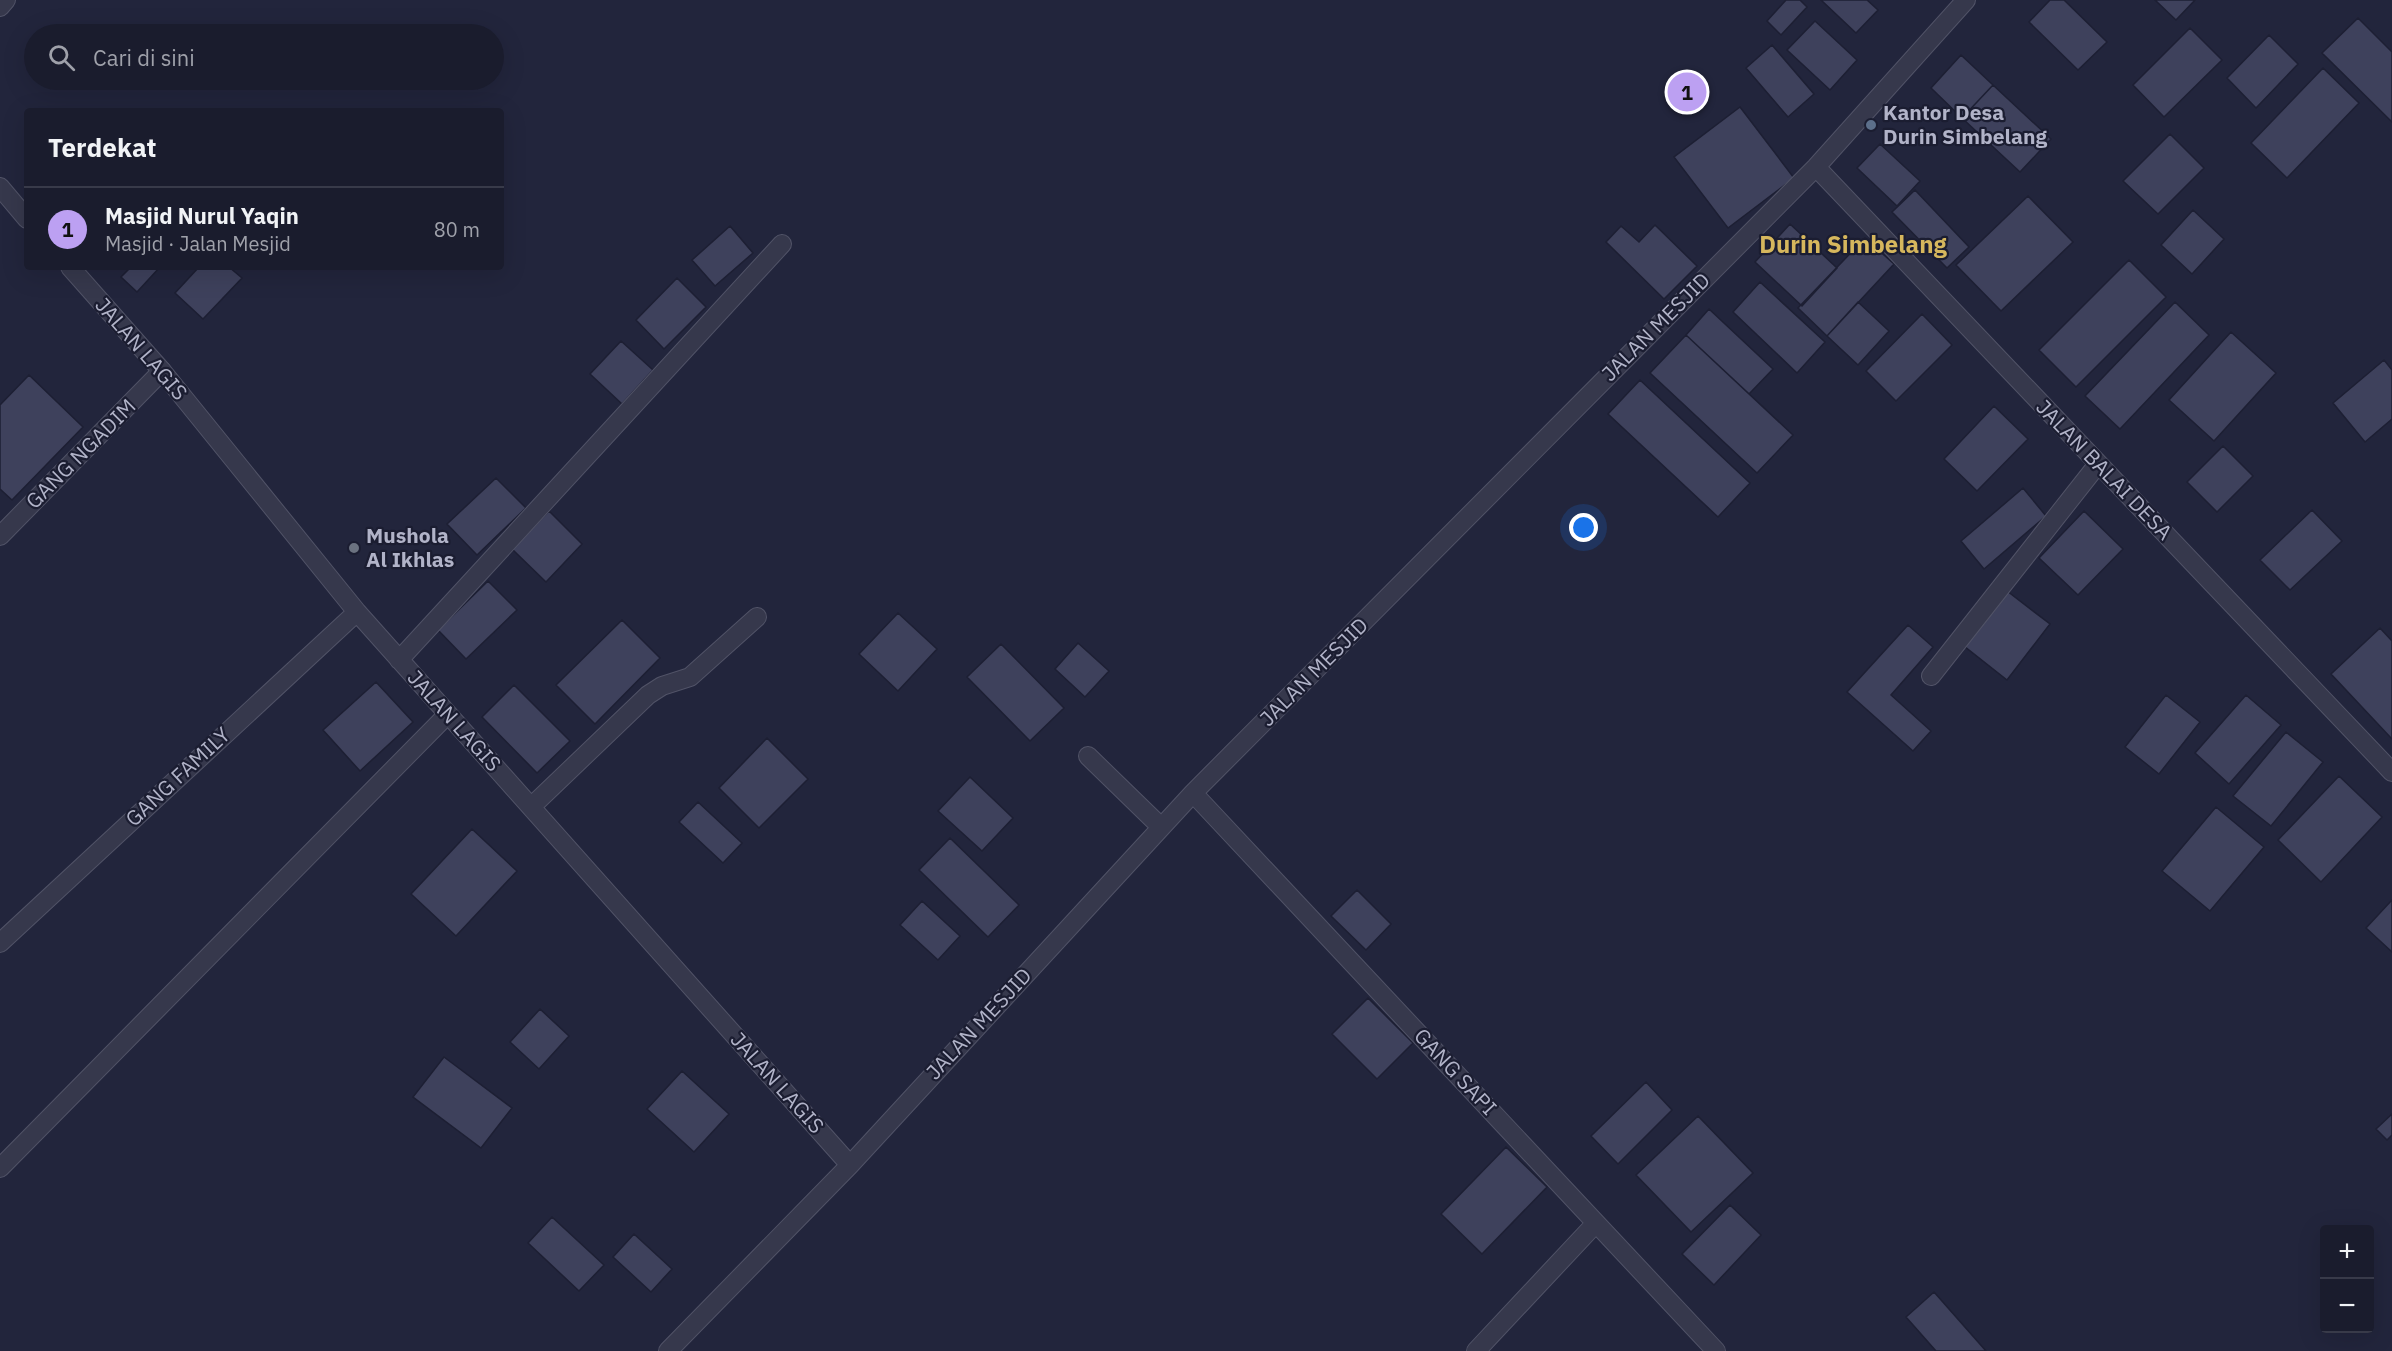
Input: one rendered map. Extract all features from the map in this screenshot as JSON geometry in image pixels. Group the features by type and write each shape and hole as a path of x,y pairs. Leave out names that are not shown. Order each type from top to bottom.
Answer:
{"street":[{"path":"0,7 6,0"},
{"name":"JALAN MESJID","path":"668,1351 850,1165 1161,827 1816,167 1966,0"},
{"name":"JALAN BALAI DESA","path":"1816,167 2392,772"},
{"path":"0,187 24,215"},
{"path":"399,660 782,244"},
{"name":"JALAN LAGIS","path":"73,270 162,371 357,612 850,1165"},
{"name":"GANG NGADIM","path":"0,536 162,371"},
{"path":"1931,676 2098,464"},
{"name":"GANG FAMILY","path":"0,943 357,612"},
{"path":"531,807 648,695 662,686 690,677 757,617"},
{"path":"0,1168 448,714"},
{"path":"1088,756 1161,827"},
{"name":"GANG SAPI","path":"1193,794 1716,1351"},
{"path":"1476,1351 1596,1223"}],"building":[{"path":"1786,0 1800,0 1807,7 1781,35 1767,21"},
{"path":"1821,0 1867,0 1878,10 1856,33"},
{"path":"2050,0 2064,0 2107,42 2078,70 2029,22"},
{"path":"2155,0 2195,0 2176,20"},
{"path":"2358,18 2392,52 2392,122 2322,53"},
{"path":"1815,21 1857,60 1830,90 1787,50"},
{"path":"2190,28 2222,60 2164,117 2133,85"},
{"path":"2269,35 2298,64 2256,108 2227,78"},
{"path":"1772,45 1814,94 1788,117 1746,68"},
{"path":"1961,55 1993,85 1962,118 1931,88"},
{"path":"2323,68 2359,103 2287,178 2251,143"},
{"path":"1993,85 2051,139 2020,172 1962,118"},
{"path":"1740,107 1794,178 1728,228 1674,157"},
{"path":"2170,134 2204,168 2158,214 2123,181"},
{"path":"1880,144 1920,181 1897,206 1857,168"},
{"path":"1915,190 1969,247 1947,268 1892,212"},
{"path":"2028,196 2073,242 2001,311 1956,265"},
{"path":"2193,210 2224,239 2192,274 2161,245"},
{"path":"1790,224 1837,268 1802,306 1755,262"},
{"path":"1655,225 1697,266 1664,299 1606,242 1621,226 1639,242"},
{"path":"730,226 753,253 715,286 692,260"},
{"path":"1865,238 1894,264 1827,336 1798,308"},
{"path":"2129,260 2166,297 2076,387 2039,350"},
{"path":"128,270 157,270 137,292 121,277"},
{"path":"196,270 233,270 242,278 203,319 175,293"},
{"path":"677,278 706,307 664,349 636,320"},
{"path":"1760,282 1825,342 1797,373 1733,312"},
{"path":"1858,302 1889,331 1858,365 1827,336"},
{"path":"2175,302 2209,335 2120,429 2085,396"},
{"path":"1709,309 1773,369 1749,394 1686,335"},
{"path":"1922,314 1952,345 1896,401 1866,371"},
{"path":"2231,332 2276,373 2214,441 2169,400"},
{"path":"1686,335 1793,435 1757,473 1650,373"},
{"path":"621,341 653,370 622,404 590,374"},
{"path":"2384,360 2392,370 2392,419 2365,442 2333,403"},
{"path":"29,375 83,427 12,500 0,489 0,405"},
{"path":"1640,380 1750,483 1718,517 1608,414"},
{"path":"1994,406 2028,439 1977,491 1944,459"},
{"path":"2223,446 2253,476 2217,512 2187,482"},
{"path":"496,478 526,508 477,555 447,524"},
{"path":"2023,488 2046,516 1984,569 1961,541"},
{"path":"2312,510 2342,541 2290,590 2260,560"},
{"path":"549,511 582,544 546,582 512,549"},
{"path":"2084,511 2123,549 2078,595 2039,558"},
{"path":"488,581 517,610 466,659 438,630"},
{"path":"2007,591 2050,624 2007,680 1964,646"},
{"path":"898,613 937,649 898,691 859,654"},
{"path":"622,620 660,658 595,724 556,685"},
{"path":"1908,625 1933,647 1891,695 1931,731 1913,751 1847,692"},
{"path":"2380,628 2392,641 2392,739 2331,674"},
{"path":"1078,643 1109,671 1085,697 1055,669"},
{"path":"1001,644 1064,708 1030,741 967,677"},
{"path":"376,682 413,722 360,771 323,730"},
{"path":"514,685 570,741 537,773 482,717"},
{"path":"2166,695 2200,722 2159,774 2125,747"},
{"path":"2246,695 2281,725 2229,784 2195,753"},
{"path":"2286,732 2323,762 2271,826 2233,796"},
{"path":"767,738 808,779 759,828 719,788"},
{"path":"2339,776 2382,817 2321,882 2278,840"},
{"path":"970,777 1013,818 982,851 938,811"},
{"path":"698,802 742,843 723,863 679,822"},
{"path":"2216,807 2264,847 2210,911 2162,871"},
{"path":"472,829 517,871 456,936 411,894"},
{"path":"950,838 1019,905 988,937 919,870"},
{"path":"1357,890 1391,924 1366,950 1331,916"},
{"path":"2392,900 2392,952 2366,928"},
{"path":"922,901 960,936 938,960 900,925"},
{"path":"1368,998 1413,1043 1377,1079 1332,1034"},
{"path":"540,1009 569,1036 539,1069 510,1042"},
{"path":"444,1057 512,1108 481,1148 413,1097"},
{"path":"682,1071 729,1114 694,1152 647,1109"},
{"path":"1646,1082 1672,1110 1618,1164 1591,1136"},
{"path":"2392,1114 2392,1135 2387,1140 2376,1129"},
{"path":"1698,1116 1753,1173 1691,1232 1636,1175"},
{"path":"1506,1147 1547,1187 1482,1254 1441,1214"},
{"path":"1730,1205 1761,1235 1714,1285 1682,1254"},
{"path":"552,1217 604,1265 579,1291 528,1243"},
{"path":"634,1234 672,1269 651,1292 613,1257"},
{"path":"1934,1292 1986,1351 1936,1351 1906,1317"}],"place":[{"name":"Masjid Nurul Yaqin","path":"1687,92"},
{"name":"Kantor Desa Durin Simbelang","path":"1871,125"},
{"name":"Mushola Al Ikhlas","path":"354,548"}],"district":[{"name":"Durin Simbelang","path":"1853,245"}]}
